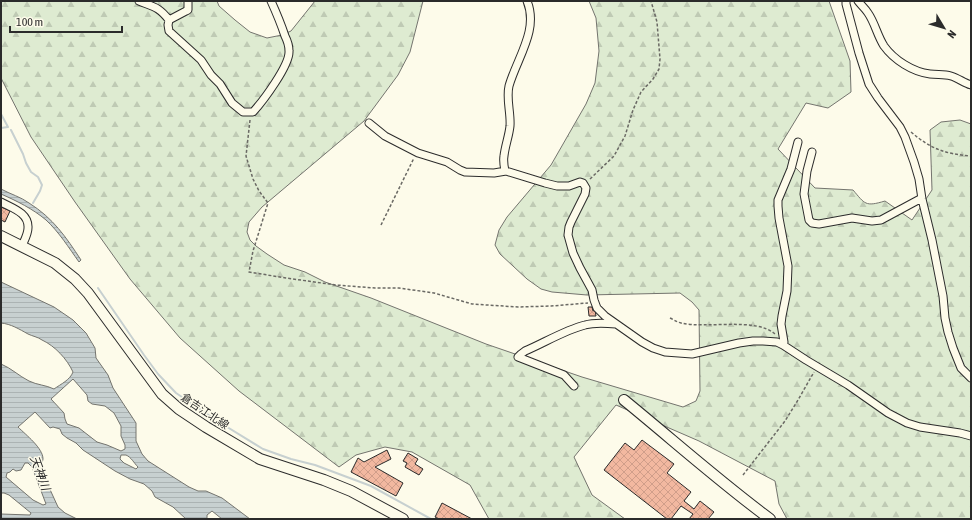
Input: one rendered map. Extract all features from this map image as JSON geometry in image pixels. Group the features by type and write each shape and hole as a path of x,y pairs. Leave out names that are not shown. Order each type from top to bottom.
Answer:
{"main road":[{"name":"倉吉江北線","path":"1,236 55,263 76,279 88,293 162,394 178,409 260,459 324,480 351,491 403,519"},
{"path":"624,400 737,494 770,519"}],"street":[{"path":"139,1 159,8 169,20 169,32 201,60 211,75 220,84 232,103 243,112 253,112 268,93 284,66 290,52 280,20 271,1"},
{"path":"169,20 188,10 188,1"},
{"path":"505,172 504,157 510,125 508,100 509,88 529,36 531,20 530,8 527,1"},
{"path":"846,1 859,53 869,84 900,127 905,137 919,179 943,296 948,332 961,368 971,378"},
{"path":"858,1 868,12 885,46 894,57 908,67 919,72 943,74 953,77 966,84 971,84"},
{"path":"368,123 385,136 416,152 430,158 447,162 465,172 511,172 557,186 569,186 580,182 583,183 586,188 585,194 570,222 568,235 580,268 592,290 597,308 616,324 653,348 665,352 692,354 753,341 784,343 817,367 848,385 888,413 907,423 920,427 971,436"},
{"path":"784,343 782,316 787,291 788,266 778,218 778,200 791,169 798,142"},
{"path":"812,152 807,171 804,194 809,220 812,223 819,224 852,218 872,221 881,220 922,199"},
{"path":"1,202 20,212 27,219 27,234 22,246"},
{"path":"574,386 564,375 518,357 525,351 570,330 585,325 600,323 616,324"}],"path":[{"path":"585,185 592,176 614,156 625,136 633,110 641,92 653,79 659,69 660,59 657,22 651,1"},
{"path":"251,112 246,156 253,180 268,203 253,251 249,272 336,285 399,288 434,294 472,304 518,307 594,302"},
{"path":"900,127 906,129 926,144 942,152 971,156"},
{"path":"382,225 416,152"},
{"path":"670,318 681,323 688,324 753,326 771,330 784,343"},
{"path":"743,475 785,421 817,367"}],"green space":[{"path":"1,1 217,1 219,6 250,32 267,38 282,35 291,31 315,1 423,1 410,52 398,75 364,121 262,207 249,222 247,232 250,240 256,246 284,265 305,272 325,282 371,298 486,344 582,377 683,407 696,401 700,391 699,310 692,302 680,293 587,295 552,292 541,289 527,279 500,254 495,245 499,230 507,217 551,165 586,104 595,83 599,51 596,18 589,1 829,1 850,61 851,92 828,108 806,103 778,149 815,188 853,190 866,203 873,204 885,201 912,220 932,190 930,130 941,122 960,120 971,124 971,519 787,519 779,504 775,481 699,441 616,405 574,457 592,495 625,519 489,519 470,485 412,452 385,447 356,455 339,467 239,391 180,338 130,279 31,137 1,78"}],"water":[{"path":"1,189 26,201 45,215 64,236 81,260 79,262 60,235 46,220 36,212 1,194"},
{"name":"天神川","path":"1,282 54,307 73,320 86,333 95,348 96,358 108,375 113,388 136,423 136,441 142,454 148,461 189,487 198,491 206,491 222,498 250,519 222,519 212,511 207,515 207,519 186,519 173,507 155,497 152,491 144,484 115,471 67,438 62,434 60,429 53,427 50,428 35,412 18,427 40,450 43,459 41,466 42,472 58,507 65,513 77,519 1,519 1,514 30,515 31,513 9,495 1,493 1,364 29,381 54,389 68,380 73,372 56,349 39,338 8,324 1,323","holes":["73,379 87,395 88,401 92,404 105,406 114,413 121,426 121,436 125,449 121,451 97,442 79,428 67,424 64,413 51,399","121,455 128,456 138,467 136,469 124,463 120,459","25,463 28,463 32,467 46,504 43,505 33,500 6,477 7,473 13,469 16,471 21,470"]}],"building":[{"path":"1,207 10,211 5,222 1,220"},
{"path":"588,307 592,307 593,311 595,310 596,316 589,316"},
{"path":"642,440 674,464 667,473 691,492 684,501 694,509 700,501 714,512 708,519 689,519 693,514 681,506 671,519 667,519 604,470 625,443 634,450"},
{"path":"387,450 391,459 375,467 403,483 396,496 351,472 358,458 364,462"},
{"path":"408,453 418,459 415,464 423,469 419,475 405,467 407,463 403,461"},
{"path":"442,503 472,519 439,519 435,517"}],"waterway":[{"path":"1,114 8,127 1,128"},
{"path":"11,130 31,172 38,177 42,185 33,203"},
{"path":"98,288 158,374 176,393 263,449 291,459 315,465 371,486 431,519"}]}
